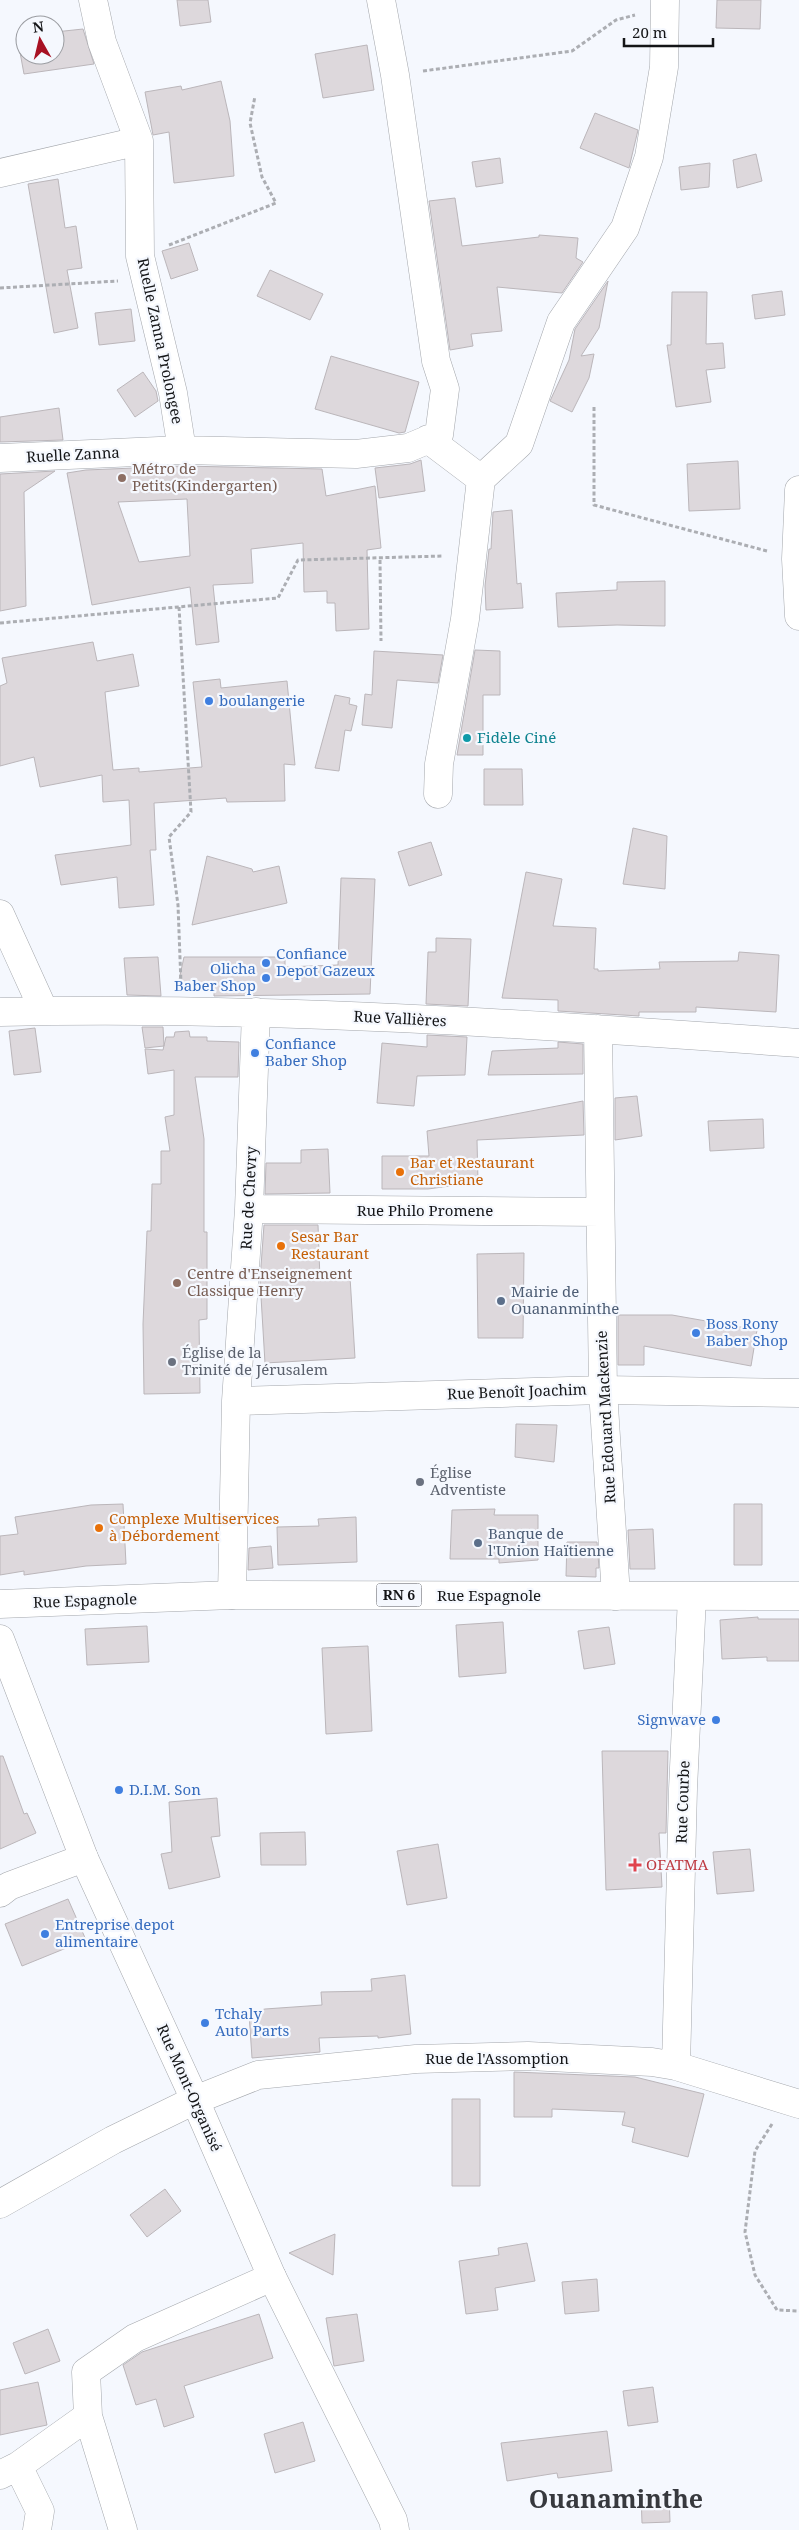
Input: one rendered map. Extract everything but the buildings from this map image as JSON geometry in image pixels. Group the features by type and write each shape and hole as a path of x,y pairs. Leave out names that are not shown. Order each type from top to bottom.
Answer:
{"street":[{"name":"Ruelle Zanna Prolongee","path":"93,0 102,42 139,141 143,268 173,393 182,450"},
{"path":"381,0 395,75 436,361 445,388 439,435 428,439"},
{"path":"438,794 439,764 465,618 481,479 519,444 561,322 625,228 649,157 664,67 665,4"},
{"path":"0,173 139,141"},
{"path":"428,439 481,479"},
{"name":"Ruelle Zanna","path":"0,458 182,450 356,454 408,448 428,439"},
{"path":"799,490 796,559 799,616"},
{"path":"0,914 44,1012"},
{"name":"Rue Vallières","path":"0,1012 183,1010 256,1012 598,1029 799,1043"},
{"name":"Rue de Chevry","path":"232,1595 236,1401 249,1209 256,1012"},
{"name":"Rue Edouard Mackenzie","path":"598,1029 603,1390 616,1596"},
{"name":"Rue Philo Promene","path":"249,1209 600,1212"},
{"name":"Rue Benoît Joachim","path":"236,1401 603,1390 799,1393"},
{"name":"Rue Espagnole","path":"0,1604 232,1595 799,1596"},
{"name":"Rue Courbe","path":"676,2066 683,1789 692,1597"},
{"name":"Rue Mont-Organisé","path":"0,1639 84,1858 195,2100 272,2278 393,2520 395,2530"},
{"path":"0,1893 9,1886 84,1858"},
{"name":"Rue de l'Assomption","path":"0,2204 113,2140 195,2100 258,2075 416,2059 528,2056 652,2062 676,2066 793,2102"},
{"path":"123,2530 88,2416 86,2372 135,2338 272,2278"},
{"path":"37,2530 40,2511 9,2470 88,2416"}],"path":[{"path":"395,75 572,51 616,20 665,4"},
{"path":"0,288 143,268 276,203 262,177 250,124 255,96"},
{"path":"594,406 594,505 796,559"},
{"path":"0,623 278,598 298,560 380,560 472,555"},
{"path":"380,560 382,641"},
{"path":"179,607 191,812 169,837 178,904 183,1010"},
{"path":"793,2102 755,2151 745,2232 755,2275 777,2310 799,2311"}],"place":[{"name":"Métro de Petits(Kindergarten)","path":"122,478"},
{"name":"boulangerie","path":"209,701"},
{"name":"Fidèle Ciné","path":"467,738"},
{"name":"Confiance Depot Gazeux","path":"266,963"},
{"name":"Olicha Baber Shop","path":"266,978"},
{"name":"Confiance Baber Shop","path":"255,1053"},
{"name":"Bar et Restaurant Christiane","path":"400,1172"},
{"name":"Sesar Bar Restaurant","path":"281,1246"},
{"name":"Centre d'Enseignement Classique Henry","path":"177,1283"},
{"name":"Mairie de Ouananminthe","path":"501,1301"},
{"name":"Boss Rony Baber Shop","path":"696,1333"},
{"name":"Église de la Trinité de Jérusalem","path":"172,1362"},
{"name":"Église Adventiste","path":"420,1482"},
{"name":"Complexe Multiservices à Débordement","path":"99,1528"},
{"name":"Banque de l'Union Haïtienne","path":"478,1543"},
{"name":"Signwave","path":"716,1720"},
{"name":"D.I.M. Son","path":"119,1790"},
{"name":"OFATMA","path":"635,1865"},
{"name":"Entreprise depot alimentaire","path":"45,1934"},
{"name":"Tchaly Auto Parts","path":"205,2023"}],"district":[{"name":"Ouanaminthe","path":"616,2499"}]}
